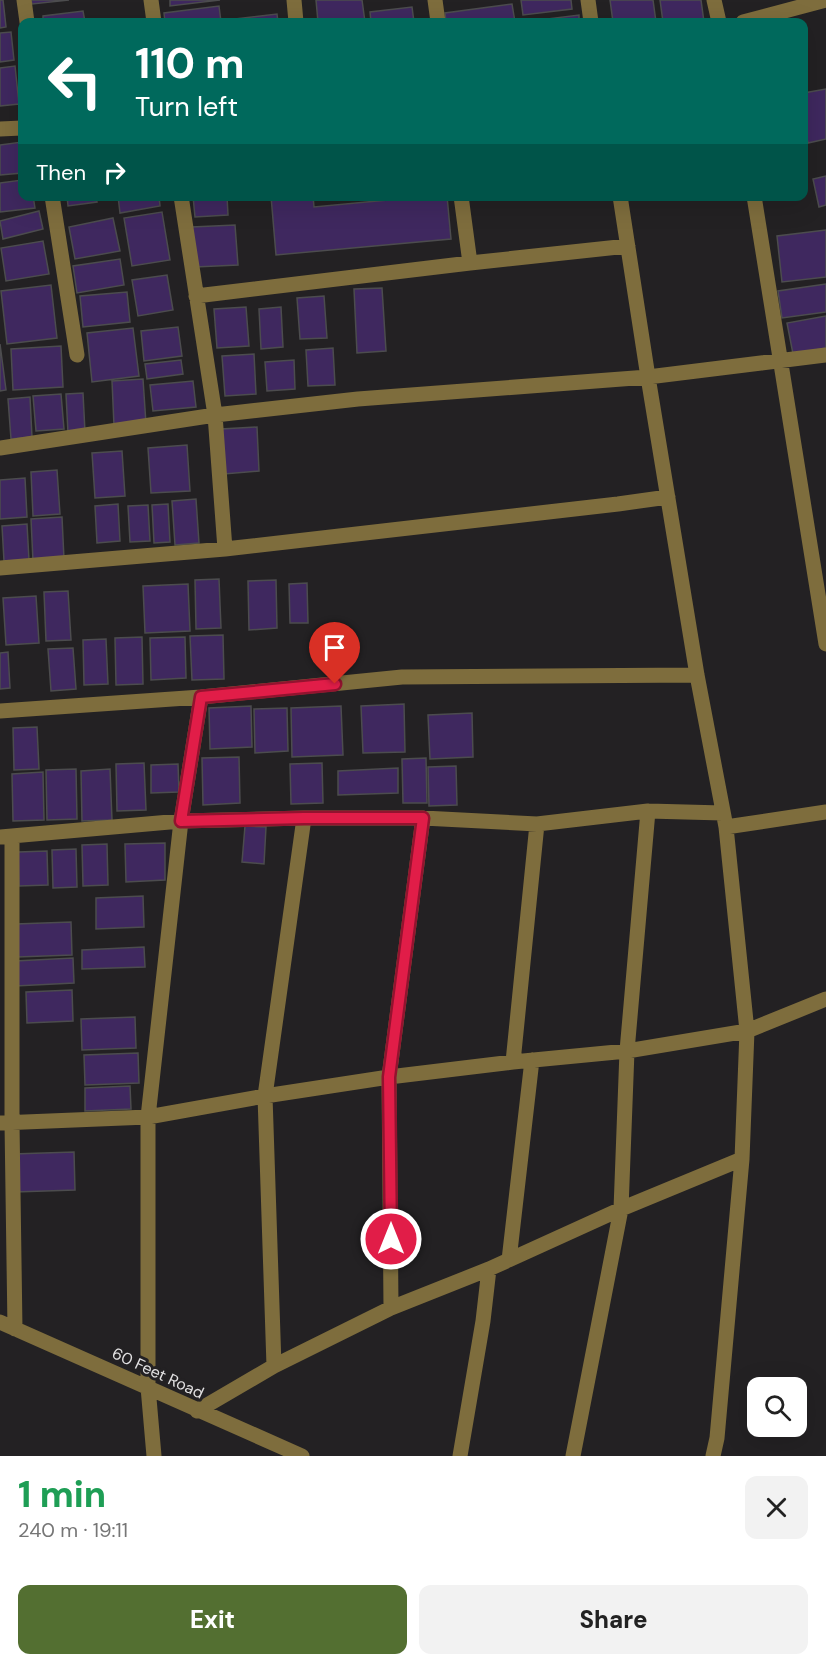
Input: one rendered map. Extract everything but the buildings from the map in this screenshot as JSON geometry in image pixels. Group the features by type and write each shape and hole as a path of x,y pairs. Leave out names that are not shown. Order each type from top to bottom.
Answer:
{"street":[{"path":"24,0 26,18"},
{"path":"151,0 153,18"},
{"path":"294,0 296,18"},
{"path":"435,0 437,18"},
{"path":"588,0 590,18"},
{"path":"714,0 718,18"},
{"path":"758,18 826,0"},
{"path":"0,129 18,128"},
{"path":"53,201 77,355"},
{"path":"182,201 215,415 225,549"},
{"path":"462,201 470,263"},
{"path":"621,201 697,675 725,820 747,1031 742,1159 717,1438 713,1456"},
{"path":"755,201 826,644"},
{"path":"196,296 628,246"},
{"path":"0,448 215,415 358,399 648,377 826,355"},
{"path":"0,568 225,549 668,497"},
{"path":"0,711 201,697 402,677 697,675"},
{"path":"154,1456 148,1387 148,1117 181,821 201,697"},
{"path":"573,1456 621,1209 627,1051 648,811"},
{"path":"15,1329 6,1123 6,836 181,821 423,818 537,824 648,811 725,820 826,812"},
{"path":"274,1366 265,1096 304,818"},
{"path":"391,1308 389,1077 423,818"},
{"path":"513,1062 537,824"},
{"path":"6,1123 148,1117 389,1077 627,1051 747,1031 826,999"},
{"path":"509,1260 532,1060"},
{"path":"197,1411 274,1366 391,1308 489,1269 621,1209 742,1159"},
{"path":"460,1456 489,1269"},
{"name":"60 Feet Road","path":"0,1322 302,1456"}],"route":[{"path":"335,684 201,697 181,821 423,818 389,1077 391,1239"}]}
